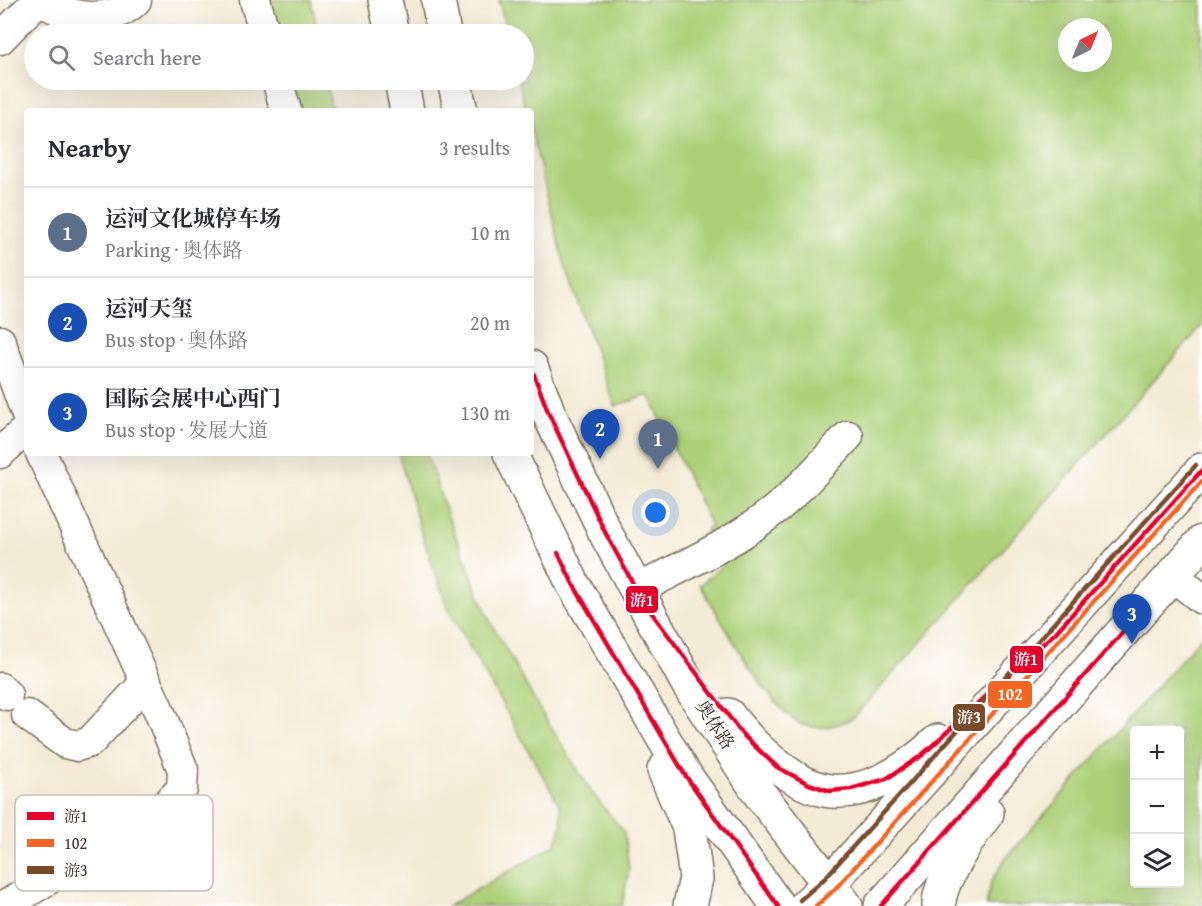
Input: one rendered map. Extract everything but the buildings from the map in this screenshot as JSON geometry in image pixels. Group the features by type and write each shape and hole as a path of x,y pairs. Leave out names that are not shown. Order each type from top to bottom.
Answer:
{"main road":[{"path":"385,0 390,24"},
{"path":"438,0 442,24"},
{"path":"403,90 406,108"},
{"path":"456,90 460,108"},
{"name":"奥体路","path":"534,374 554,424 606,534 688,684 759,793 838,895"},
{"path":"511,456 573,584 685,775 778,906"},
{"path":"805,906 838,895 1056,632 1202,470"},
{"path":"882,906 1202,542"},
{"path":"639,595 742,734 777,767 809,784 830,790 851,789 886,779 921,756 1056,632"},
{"path":"598,627 689,828 696,878 690,906"},
{"path":"939,906 939,898 956,859 1089,670"}],"lane":[{"path":"0,39 40,0 51,7 81,18 118,12 136,0"},
{"path":"255,0 262,24"},
{"path":"281,90 285,108"},
{"path":"0,341 24,407"},
{"path":"0,453 24,432"},
{"path":"639,595 764,518 791,496 848,435"},
{"path":"42,456 146,682 183,770 182,789 176,795"},
{"path":"1173,576 1202,599"},
{"path":"12,699 65,743 77,746 90,742 146,682"},
{"path":"5,901 22,891"}],"green space":[{"path":"270,0 311,0 316,24 276,24"},
{"path":"499,0 1202,0 1202,326 855,716 837,725 817,728 803,725 790,717 761,684 700,585 724,564 706,529 711,526 649,395 615,406 564,263 534,143 534,108 525,108 521,90 534,90 534,24 505,24"},
{"path":"295,90 328,90 331,108 299,108"},
{"path":"399,456 427,456 449,519 489,619 539,708 593,794 624,832 629,869 622,906 448,906 555,845 562,825 560,806 448,609 421,532"},
{"path":"1202,636 1202,906 986,906 991,882 1005,859"}],"transit line":[{"name":"游1","path":"534,375 549,414 606,534 642,600 742,734 777,767 809,784 830,791 851,789 886,779 921,756 1056,632 1202,470"},
{"name":"游3","path":"800,900 824,879 1196,465"},
{"name":"102","path":"816,906 835,889 1202,481"},
{"name":"游1","path":"558,553 573,584 685,775 778,906"},
{"name":"游1","path":"881,906 1137,616"}],"place":[{"name":"运河天玺","path":"600,459"},
{"name":"运河文化城停车场","path":"658,469"},
{"name":"国际会展中心西门","path":"1132,644"}]}
